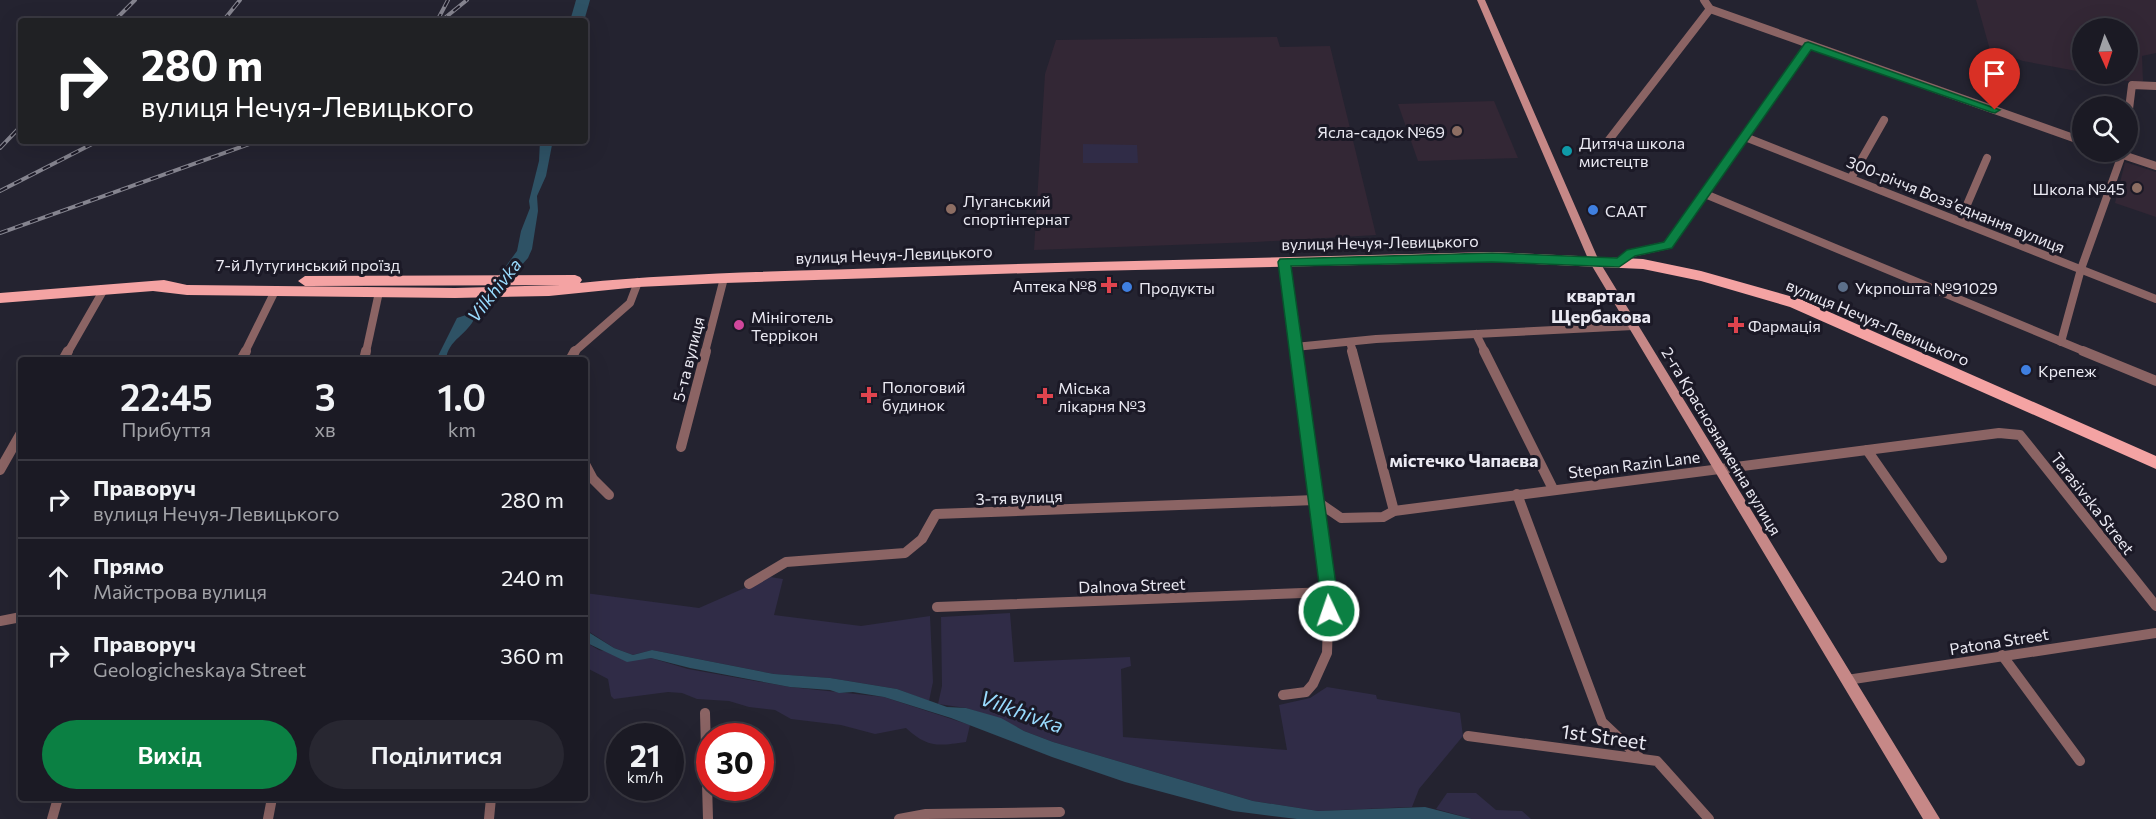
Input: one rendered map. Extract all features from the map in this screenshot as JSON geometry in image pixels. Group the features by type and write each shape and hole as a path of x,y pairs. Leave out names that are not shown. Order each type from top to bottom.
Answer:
{"main road":[{"name":"вулиця Нечуя-Левицького","path":"458,287 1492,257 1643,264 1701,276 1795,303 2156,463"},
{"name":"7-й Лутугинський проїзд","path":"0,298 103,291 187,282 273,280 458,287"},
{"name":"7-й Лутугинський проїзд","path":"154,286 187,290 379,292 458,287"}],"street":[{"name":"2-га Краснознаменна вулиця","path":"1481,0 1594,261 1932,819"},
{"path":"1704,0 1710,9 2072,137"},
{"path":"1605,145 1710,9"},
{"path":"1619,263 1632,253 1668,245 1808,45"},
{"path":"2131,96 2132,85 2156,86"},
{"path":"1851,178 1884,120"},
{"name":"300-річчя Возз’єднання вулиця","path":"1745,137 2156,299"},
{"path":"1960,221 1987,158"},
{"path":"2138,159 2156,166"},
{"path":"2061,342 2081,269 2120,162"},
{"path":"1705,194 2156,381"},
{"path":"1283,694 1306,692 1313,684 1327,653 1329,592 1284,262"},
{"name":"5-та вулиця","path":"681,447 724,278"},
{"path":"572,357 575,351 630,303 638,282"},
{"path":"65,357 103,291"},
{"path":"242,357 275,291"},
{"path":"365,357 379,292"},
{"path":"1295,347 1633,326"},
{"path":"1476,334 1553,489"},
{"path":"1350,342 1394,511"},
{"name":"Stepan Razin Lane","path":"1315,500 1341,518 1383,517 1394,511 1553,489 1642,480 1999,433"},
{"name":"Tarasivska Street","path":"1999,433 2020,435 2156,606"},
{"path":"0,470 18,438"},
{"path":"1867,450 1942,558"},
{"path":"588,470 593,479 609,495"},
{"path":"1517,494 1602,722 1639,757"},
{"name":"3-тя вулиця","path":"749,584 786,562 905,553 922,539 936,514 1315,500"},
{"name":"Dalnova Street","path":"937,607 1329,592"},
{"path":"0,621 18,618"},
{"name":"Patona Street","path":"1847,680 2156,633"},
{"path":"2002,655 2080,761"},
{"path":"705,713 708,819"},
{"name":"1st Street","path":"1468,736 1657,761 1709,819"},
{"path":"51,819 57,801"},
{"path":"268,819 271,801"},
{"path":"489,819 492,801"},
{"path":"900,819 1060,812"}],"shaded area":[{"path":"1976,0 2156,0 2156,53 2142,56 2143,81 2138,83 2138,18 2072,18 2072,70 2023,61 1990,50"},
{"path":"1277,37 1280,47 1330,46 1376,235 1034,250 1045,74 1056,40"},
{"name":"Ясла-садок №69","path":"1494,101 1518,158 1418,161 1398,104"},
{"path":"1083,144 1137,145 1138,163 1083,163"},
{"name":"Школа №45","path":"2125,162 2156,172 2156,217 2115,203"},
{"path":"770,577 783,579 774,615 861,626 930,616 933,682 929,701 897,689 830,678 774,674 652,650 633,655 614,648 588,631 588,593 699,608"},
{"path":"1010,613 1014,662 1130,657 1131,666 1121,669 1123,737 1287,750 1279,705 1310,698 1327,687 1376,695 1377,699 1460,713 1463,736 1419,789 1412,807 1318,811 1253,801 1053,742 1003,720 966,708 938,704 942,686 941,617"},
{"path":"588,644 599,650 644,659 651,658 688,669 790,687 884,697 970,725 966,742 940,745 921,739 906,728 875,734 841,725 791,719 775,710 749,707 729,701 697,699 682,693 668,692 614,699 611,696 608,679 588,669"},
{"path":"1447,793 1476,793 1496,810 1522,811 1531,819 1472,819 1436,809"}],"water":[{"path":"540,144 552,144 546,176 537,196 538,211 532,249 528,258 454,342 447,357 438,357 457,318 466,315 478,304 517,251 521,231 530,208 529,201 539,161"},
{"path":"588,632 614,648 633,655 652,650 774,674 830,678 897,689 947,707 966,708 1001,718 1024,731 1053,742 1253,801 1318,811 1425,807 1472,819 1297,819 1233,811 1125,782 951,718 884,697 790,687 690,668 651,658 627,662 588,643"}],"waterway":[{"name":"Vilkhivka","path":"578,18 583,0"}],"railway":[{"path":"117,18 135,0"},
{"path":"225,18 240,0"},
{"path":"439,18 448,0"},
{"path":"445,18 467,0"},
{"path":"0,148 18,129"},
{"path":"0,191 92,144"},
{"path":"0,233 250,144"}],"place":[{"name":"Ясла-садок №69","path":"1457,131"},
{"name":"Дитяча школа мистецтв","path":"1567,151"},
{"name":"Школа №45","path":"2137,188"},
{"name":"Луганський спортінтернат","path":"951,209"},
{"name":"СААТ","path":"1593,210"},
{"name":"Аптека №8","path":"1109,285"},
{"name":"Продукты","path":"1127,287"},
{"name":"Укрпошта №91029","path":"1843,287"},
{"name":"Мініготель Террікон","path":"739,325"},
{"name":"Фармація","path":"1736,325"},
{"name":"Крепеж","path":"2026,370"},
{"name":"Пологовий будинок","path":"869,395"},
{"name":"Міська лікарня №3","path":"1045,396"}],"district":[{"name":"квартал Щербакова","path":"1601,305"},
{"name":"містечко Чапаєва","path":"1464,460"}],"route":[{"path":"1329,611 1329,592 1284,262 1492,257 1619,263 1632,253 1668,245 1808,45 1995,110"}]}
